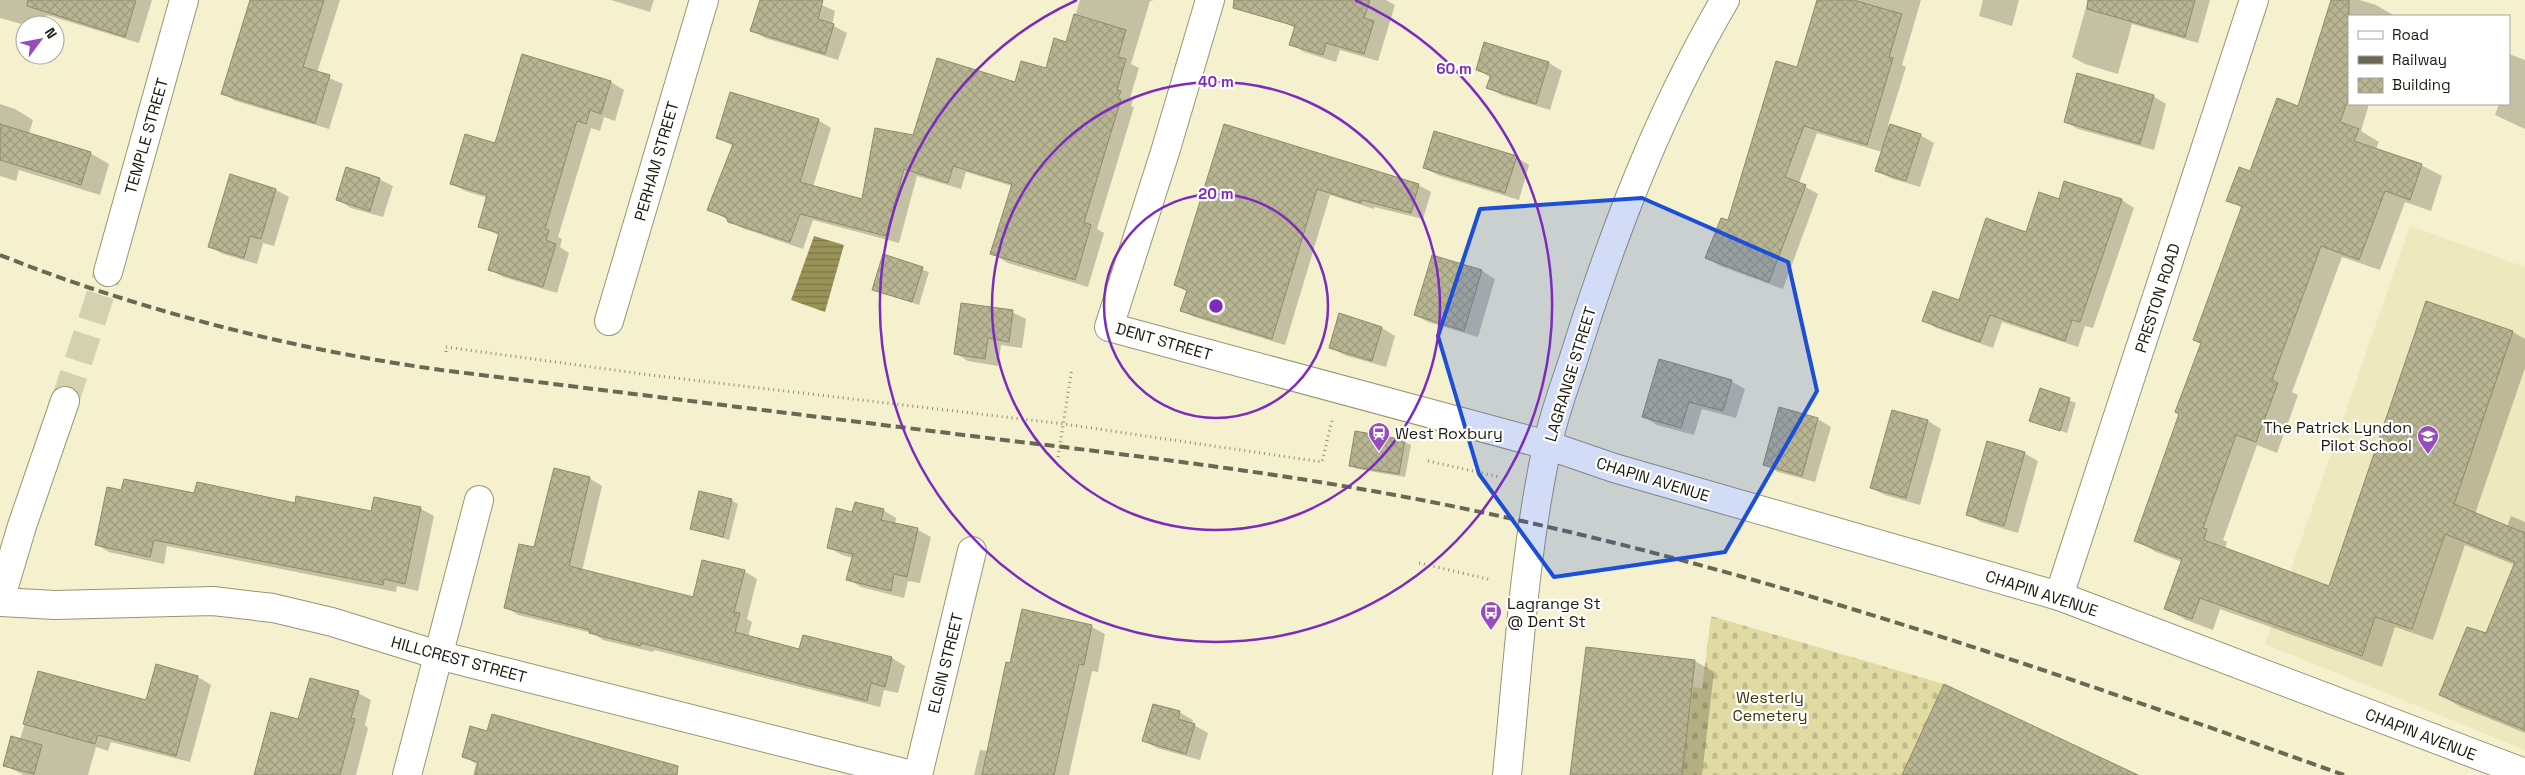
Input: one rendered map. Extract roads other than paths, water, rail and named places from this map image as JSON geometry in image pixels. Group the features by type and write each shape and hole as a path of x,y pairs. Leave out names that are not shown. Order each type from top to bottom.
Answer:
{"street":[{"name":"TEMPLE STREET","path":"108,272 184,0"},
{"name":"PERHAM STREET","path":"609,321 704,0"},
{"name":"DENT STREET","path":"1210,0 1165,152 1109,327 1547,445"},
{"name":"LAGRANGE STREET","path":"1507,775 1524,602 1536,507 1547,445 1615,231 1667,107 1698,46 1725,0"},
{"name":"PRESTON ROAD","path":"2059,596 2254,0"},
{"path":"0,601 22,526 65,402"},
{"name":"CHAPIN AVENUE","path":"1547,445 1614,468 2059,596 2525,773"},
{"path":"407,775 479,500"},
{"name":"ELGIN STREET","path":"918,775 972,551"},
{"name":"HILLCREST STREET","path":"0,601 55,605 213,601 273,608 332,622 438,655 912,775"}],"tunnel":[{"path":"65,401 108,272"}],"railway":[{"path":"0,255 107,294 217,326 329,351 385,361 441,370 1235,469 1412,498 1471,510 1693,563 1803,594 2129,699 2344,775"}],"place":[{"name":"West Roxbury","path":"1379,452"},
{"name":"The Patrick Lyndon Pilot School","path":"2428,455"},
{"name":"Lagrange St @ Dent St","path":"1491,631"}],"park label":[{"name":"Westerly Cemetery","path":"1770,706"}]}
